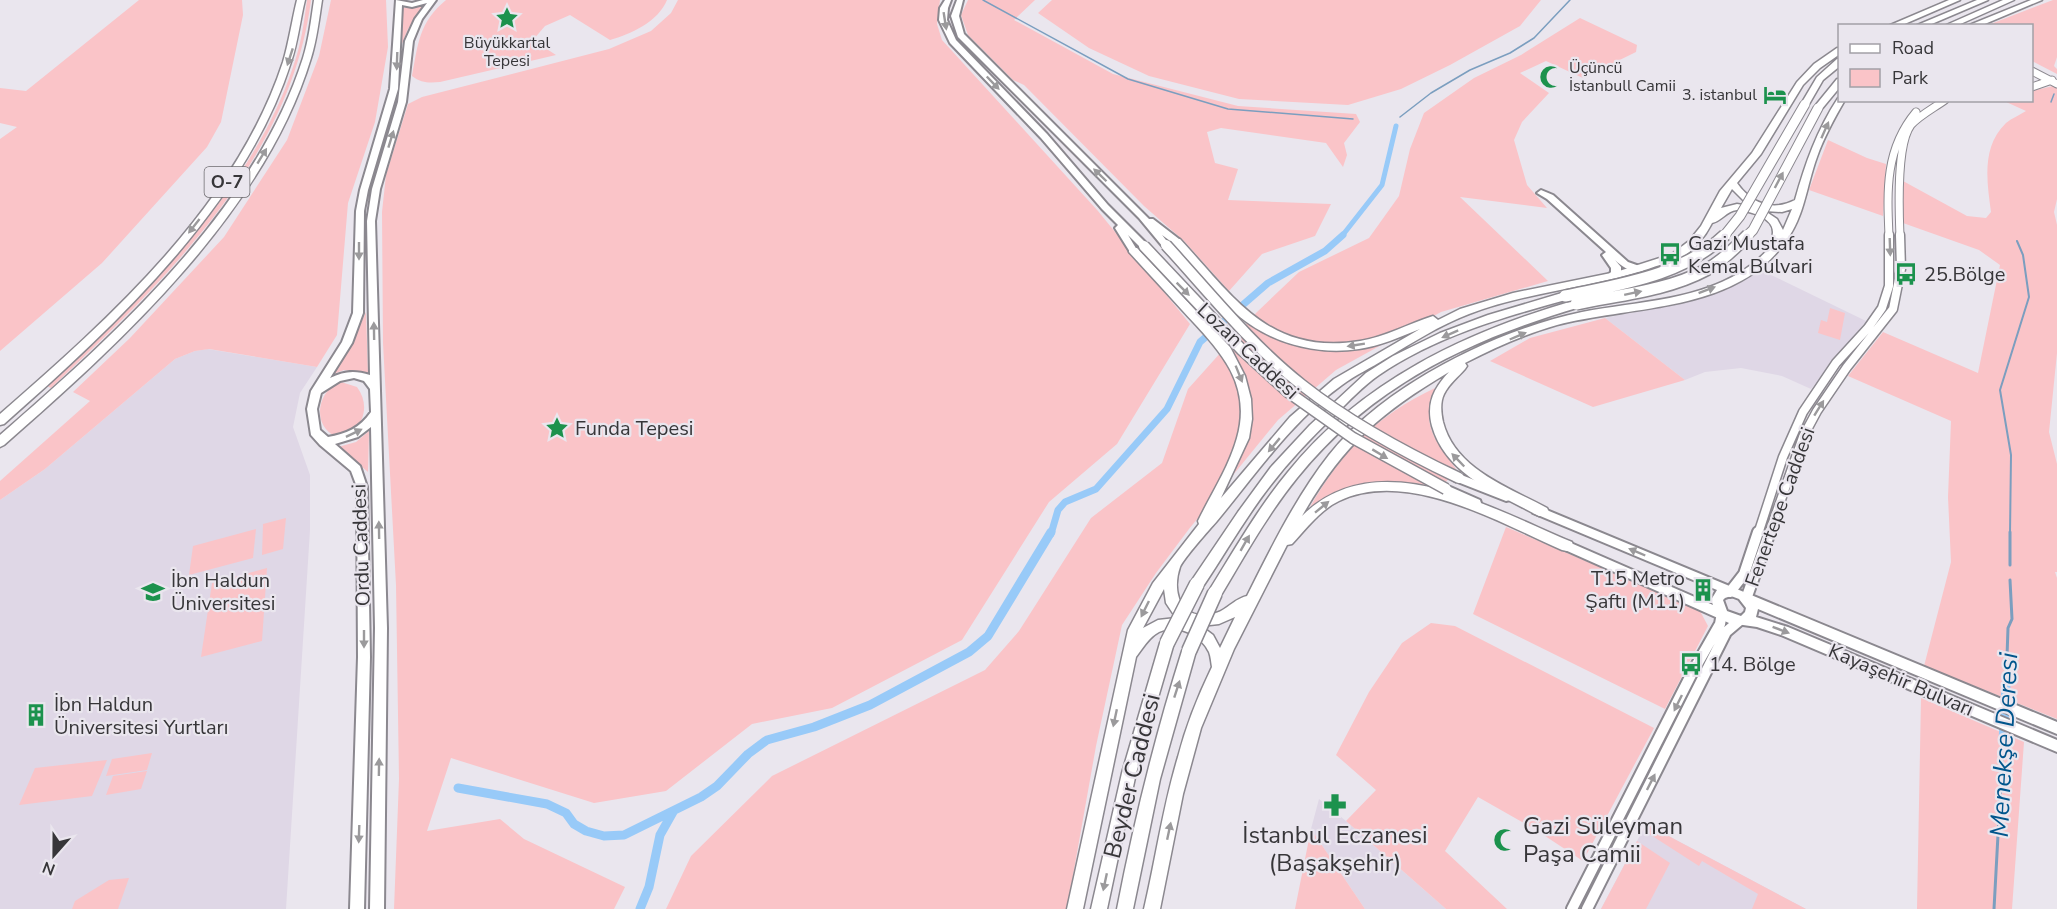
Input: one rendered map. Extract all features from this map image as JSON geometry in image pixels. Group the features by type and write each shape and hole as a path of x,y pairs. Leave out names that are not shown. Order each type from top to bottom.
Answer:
{"highway":[{"name":"O-7","path":"0,421 97,332 186,235 223,187 248,150 282,80 293,46 301,0"},
{"name":"O-7","path":"0,442 81,369 149,301 225,210 269,144 288,108 305,65 318,0"},
{"path":"1897,24 1957,0"},
{"path":"1909,24 1957,0"},
{"path":"1924,24 1984,0"},
{"path":"1953,24 2010,0"},
{"path":"1974,24 2028,0"},
{"path":"1975,24 2038,0"},
{"path":"1171,243 1246,317 1263,328 1284,337 1324,347 1350,347 1368,343 1449,315 1517,296 1638,269 1676,256 1693,243 1732,183 1756,154 1800,84 1817,66 1838,51"},
{"name":"Beyder Caddesi","path":"1099,909 1129,773 1167,643 1197,584 1258,492 1299,443 1374,373 1413,351 1456,331 1506,312 1660,274 1691,261 1714,247 1729,233 1740,216 1820,79 1838,62"},
{"name":"Beyder Caddesi","path":"1125,909 1140,825 1164,730 1189,651 1215,593 1257,523 1304,460 1343,421 1382,388 1464,342 1517,321 1576,304 1670,284 1705,270 1731,253 1753,230 1818,108 1838,82"},
{"path":"1152,909 1185,758 1218,668 1252,594 1320,477 1357,432 1410,390 1523,333 1555,322 1660,303 1705,292 1736,278 1774,249 1794,219 1812,158 1840,102"},
{"path":"1732,183 1745,201 1761,208 1785,209 1801,201"},
{"path":"1705,227 1725,210 1741,208 1753,211 1764,215 1776,225 1779,233 1774,249"},
{"path":"1139,248 1237,367 1245,393 1248,421 1242,445 1199,533"},
{"path":"0,453 130,330 143,316 149,301"},
{"path":"1075,909 1127,661 1135,630 1149,600 1199,533 1294,420 1323,393 1410,339 1464,312"},
{"path":"0,411 60,359 97,332"},
{"path":"1465,361 1439,392 1436,402 1437,424 1442,439 1456,459 1474,474 1543,512"},
{"path":"1280,547 1318,509 1334,498 1363,488 1380,486 1420,489 1447,496 1567,546"},
{"path":"1176,563 1169,594 1178,612 1189,618 1203,621 1221,618 1234,613 1252,594"},
{"path":"1127,661 1147,632 1172,623 1205,636 1216,649 1218,668"}],"main road":[{"name":"Ordu Caddesi","path":"357,909 364,657 363,498 356,469 345,457 324,442 312,424 312,409 316,391 347,343 358,313 360,211 394,89 400,1 412,5 432,0"},
{"name":"Ordu Caddesi","path":"377,909 381,628 372,211 380,174 402,102 408,46 416,25 432,0"},
{"path":"416,25 441,0"},
{"path":"948,0 944,8 943,20 953,41 1044,136 1139,248"},
{"name":"Lozan Caddesi","path":"960,0 954,16 956,25 964,38 1171,243 1234,321 1311,392 1382,439 1459,478 1730,591"},
{"path":"1612,276 1616,273 1614,262 1541,193 1550,197 1625,264 1638,269"},
{"name":"Lozan Caddesi","path":"1139,248 1164,270 1268,375 1344,432 1446,489 1567,546 1722,614"},
{"path":"316,391 342,375 351,373 369,378 375,390"},
{"path":"324,442 352,436 362,431 370,423 375,411"},
{"path":"1730,591 1746,599 1753,610 1748,619 1741,621 1722,614 1717,600 1721,593 1730,591"},
{"name":"Kayaşehir Bulvarı","path":"1746,599 2057,728"},
{"name":"Kayaşehir Bulvarı","path":"1741,621 1767,625 2057,746"}],"street":[{"path":"2033,66 2055,80"},
{"path":"2033,72 2055,80"},
{"path":"2033,81 2043,77"},
{"path":"2033,86 2055,80"},
{"name":"Fenertepe Caddesi","path":"1730,591 1740,581 1778,471 1803,413 1837,362 1884,307 1889,291 1891,263 1889,189 1894,152 1902,126 1930,102"},
{"name":"Fenertepe Caddesi","path":"1746,599 1795,455 1817,411 1846,367 1889,316 1899,286 1898,189 1900,165 1909,128 1923,113 1942,102"},
{"path":"1837,362 1846,367"},
{"path":"1572,909 1692,673 1720,624 1722,614"},
{"path":"1587,909 1726,632 1741,621"}],"shaded area":[{"path":"1761,270 1866,321 1811,389 1782,376 1741,368 1705,372 1685,380 1605,318 1675,304 1714,292 1742,282"},
{"name":"İbn Haldun Üniversitesi","path":"208,349 317,367 300,393 293,427 310,475 310,530 286,909 0,909 0,500 45,469 175,359 195,351"},
{"path":"1319,799 1446,909 1365,909 1311,829"},
{"path":"1646,824 1806,909 1601,909"}],"green space":[{"path":"139,0 242,0 243,15 221,122 207,147 102,263 0,351 0,139 17,127 0,123 0,88 26,91"},
{"path":"307,0 311,0 299,58 278,113 249,165 216,215 136,306 51,388 47,386 119,317 190,240 222,199 251,156 275,112 293,67"},
{"path":"331,0 386,0 388,47 375,122 348,203 337,335 317,367 209,349 195,351 175,359 45,469 0,500 0,481 90,401 73,392 130,338 224,237 287,140 319,56"},
{"path":"446,0 667,0 651,21 635,31 610,40 570,15 545,26 533,40 556,55 440,82 422,81 412,76 418,44 430,17"},
{"path":"678,0 940,0 937,24 942,40 1098,211 1190,324 1117,444 1049,502 962,640 832,708 752,724 666,791 594,803 451,758 427,831 500,819 524,839 625,887 614,909 394,909 399,779 396,585 383,343 382,212 386,175 408,104 422,97 609,49 651,31 671,13"},
{"path":"968,0 1035,0 1014,20 1113,74 1238,106 1356,114 1360,122 1344,143 1347,155 1343,167 1326,143 1221,128 1207,132 1215,163 1238,169 1228,200 1331,204 1315,236 1262,254 1229,291 1184,241 1144,206 1024,85 1013,80 968,35 961,15"},
{"path":"1052,0 1541,0 1520,26 1450,65 1401,89 1348,105 1239,99 1149,76 1089,48 1038,13"},
{"path":"2057,0 2057,57 2054,66 2057,74 2033,62 2033,24 1991,24"},
{"path":"425,5 408,29 401,46 401,8"},
{"path":"1580,18 1637,45 1636,52 1583,78 1546,61 1520,73 1549,93 1522,122 1514,140 1527,185 1547,208 1460,197 1548,281 1441,312 1336,370 1278,420 1189,529 1156,573 1122,625 1096,746 1067,909 666,909 691,856 772,776 985,670 1019,631 1091,518 1162,463 1188,389 1257,312 1299,272 1369,238 1399,196 1410,149 1424,113 1474,78 1521,55"},
{"path":"2053,86 2057,88 2057,199 2054,212 2057,225 2057,353 2049,432 2057,464 2057,572 2055,572 2057,578 2057,719 1924,666 1951,562 1948,497 1951,421 1848,376 1883,332 1978,373 2000,265 1979,250 1903,223 1903,181 1967,216 1986,218 1991,212 1987,177 1989,154 1993,143 1998,132 2006,123 2026,111 2006,102 2033,102 2033,91"},
{"path":"1828,140 1886,164 1883,216 1809,190"},
{"path":"1830,308 1845,313 1840,340 1818,333 1821,320 1827,322"},
{"path":"366,312 368,374 344,370 331,375 352,343"},
{"path":"1605,318 1685,380 1593,407 1490,361 1530,338"},
{"path":"341,382 357,387 363,399 364,410 361,422 353,432 335,436 327,431 323,424 320,408 327,392"},
{"path":"1435,388 1429,413 1432,432 1456,469 1439,491 1403,484 1373,483 1343,490 1310,507 1335,468 1362,437 1395,411"},
{"path":"369,431 368,472 338,447 356,442"},
{"path":"286,518 283,549 262,555 263,524"},
{"path":"1506,527 1699,609 1708,626 1665,709 1473,614"},
{"path":"256,529 253,558 189,575 193,546"},
{"path":"267,568 262,641 201,657 212,583"},
{"path":"1431,623 1455,626 1654,728 1583,861 1536,830 1478,797 1445,851 1507,909 1446,909 1346,821 1376,790 1336,755 1369,692 1402,643"},
{"path":"1921,698 2024,742 2012,909 1917,909"},
{"path":"152,753 147,770 106,776 112,759"},
{"path":"107,760 92,796 19,805 35,768"},
{"path":"147,771 141,789 106,795 113,776"},
{"path":"1646,824 1806,909 1752,909 1758,894 1702,861 1699,866 1643,830"},
{"path":"1311,829 1365,909 1295,909"},
{"path":"1637,841 1670,863 1646,909 1601,909"},
{"path":"129,878 118,909 72,909 75,901 109,880"}],"waterway":[{"path":"983,0 1128,79 1228,109 1353,119"},
{"path":"1400,117 1431,93 1470,70 1510,53 1534,38 1570,0"},
{"name":"Menekşe Deresi","path":"2051,102 2054,94"},
{"path":"1342,236 1382,185 1396,126"},
{"path":"1051,534 1058,510 1065,502 1096,489 1167,409 1200,342 1268,283 1325,251 1342,236"},
{"name":"Menekşe Deresi","path":"2010,534 2011,455 2000,390 2029,297 2023,255 2017,241"},
{"path":"458,788 547,804 566,813 574,824 586,831 604,836 624,835 701,797 717,786 748,754 767,740 814,727 870,705 969,652 988,636 1051,532"},
{"name":"Menekşe Deresi","path":"2010,534 2010,565"},
{"name":"Menekşe Deresi","path":"2006,685 2008,628 2012,619 2010,580"},
{"name":"Menekşe Deresi","path":"2003,742 2006,685"},
{"name":"Menekşe Deresi","path":"1994,909 2003,742"},
{"path":"640,909 649,887 660,835 673,812"}],"place":[{"name":"Büyükkartal Tepesi","path":"507,18"},
{"name":"Üçüncü İstanbull Camii","path":"1551,77"},
{"name":"3. istanbul","path":"1775,95"},
{"name":"Gazi Mustafa Kemal Bulvari","path":"1670,254"},
{"name":"25.Bölge","path":"1906,274"},
{"name":"Funda Tepesi","path":"557,428"},
{"name":"T15 Metro Şaftı (M11)","path":"1703,590"},
{"name":"İbn Haldun Üniversitesi","path":"153,592"},
{"name":"14. Bölge","path":"1691,664"},
{"name":"İbn Haldun Üniversitesi Yurtları","path":"36,715"},
{"name":"İstanbul Eczanesi (Başakşehir)","path":"1335,805"},
{"name":"Gazi Süleyman Paşa Camii","path":"1505,840"}]}
